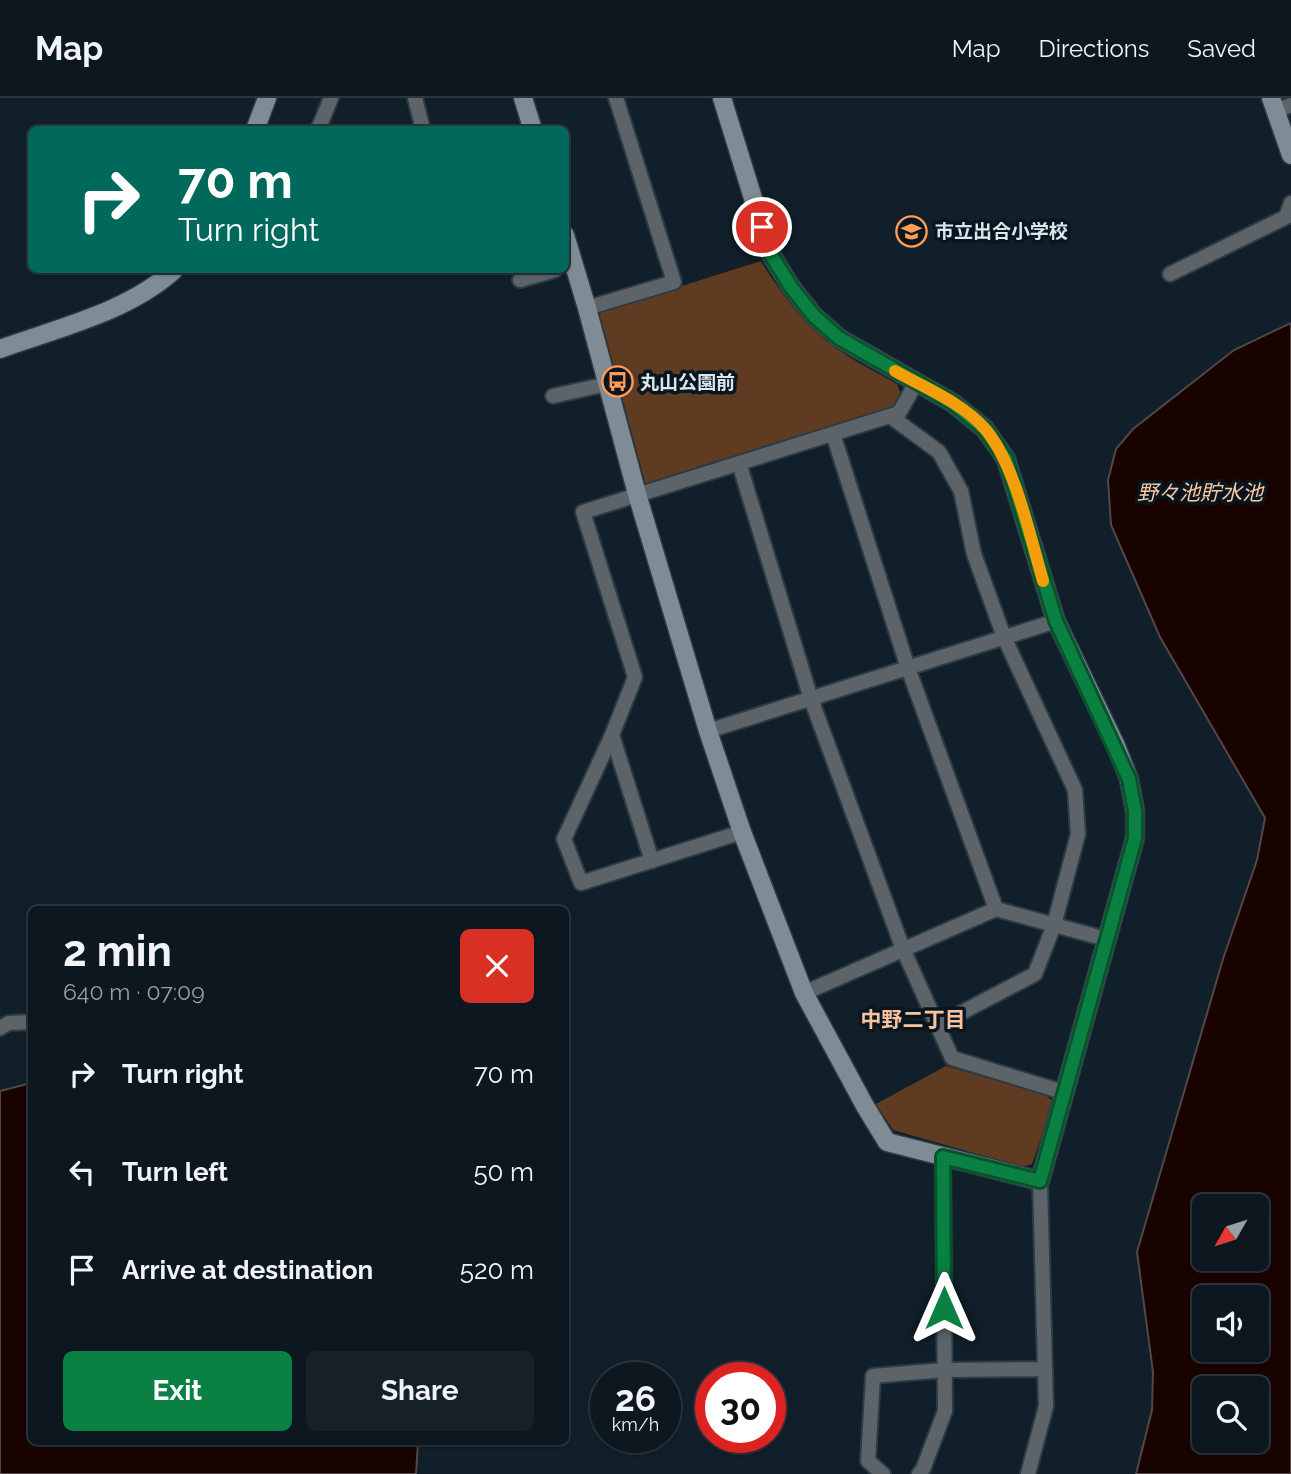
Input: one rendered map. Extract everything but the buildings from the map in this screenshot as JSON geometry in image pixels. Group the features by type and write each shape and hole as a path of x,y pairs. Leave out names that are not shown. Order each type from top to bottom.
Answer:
{"street":[{"path":"256,126 267,98"},
{"path":"320,126 331,98"},
{"path":"415,98 423,126"},
{"path":"523,98 532,126"},
{"path":"587,308 674,282 616,98"},
{"path":"722,98 770,253 791,287 814,316 839,338 953,403 985,429 1006,459 1056,621 1129,779 1135,811 1135,838 1040,1181 1046,1406 1028,1474"},
{"path":"1279,105 1291,155"},
{"path":"1170,274 1286,217 1291,203"},
{"path":"570,265 587,308 637,494 708,731 742,832 804,993 887,1142 1040,1181"},
{"path":"0,349 127,303 171,273"},
{"path":"520,280 544,273"},
{"path":"742,832 580,883 564,839 612,735 635,677 583,512 900,413 916,383"},
{"path":"553,396 607,384"},
{"path":"890,416 939,452 961,491 974,554 1004,637 1075,790 1078,834 1054,925 1035,974 938,1025"},
{"path":"833,434 908,668 996,909"},
{"path":"739,463 811,699 903,949 952,1058 1063,1092"},
{"path":"708,731 1056,621"},
{"path":"612,735 652,861"},
{"path":"804,993 996,909 1106,939"},
{"path":"0,1028 9,1023 28,1022"},
{"path":"919,1474 945,1411 943,1157"},
{"path":"883,1474 868,1461 873,1376 944,1370 1044,1369"}],"shaded area":[{"path":"761,261 788,300 820,335 851,358 897,384 901,395 896,407 646,486 599,312"},
{"path":"946,1066 1043,1093 1054,1102 1032,1164 1022,1167 893,1130 876,1104"}],"water":[{"name":"野々池貯水池","path":"1291,323 1291,1474 1136,1474 1152,1410 1153,1372 1137,1252 1223,959 1257,860 1265,818 1160,637 1111,525 1108,480 1116,449 1133,429 1234,350"},
{"path":"28,1084 28,1445 418,1445 416,1474 0,1474 0,1091"}],"slow traffic":[{"path":"895,371 953,403 985,429 1006,459 1043,581"}],"place":[{"name":"市立出合小学校","path":"912,231"},
{"name":"丸山公園前","path":"617,382"}],"district":[{"name":"中野二丁目","path":"913,1020"}],"route":[{"path":"762,227 770,253 791,287 814,316 839,338 953,403 985,429 1006,459 1056,621 1116,746 1129,779 1135,811 1135,838 1040,1181 943,1157 944,1308"}]}
